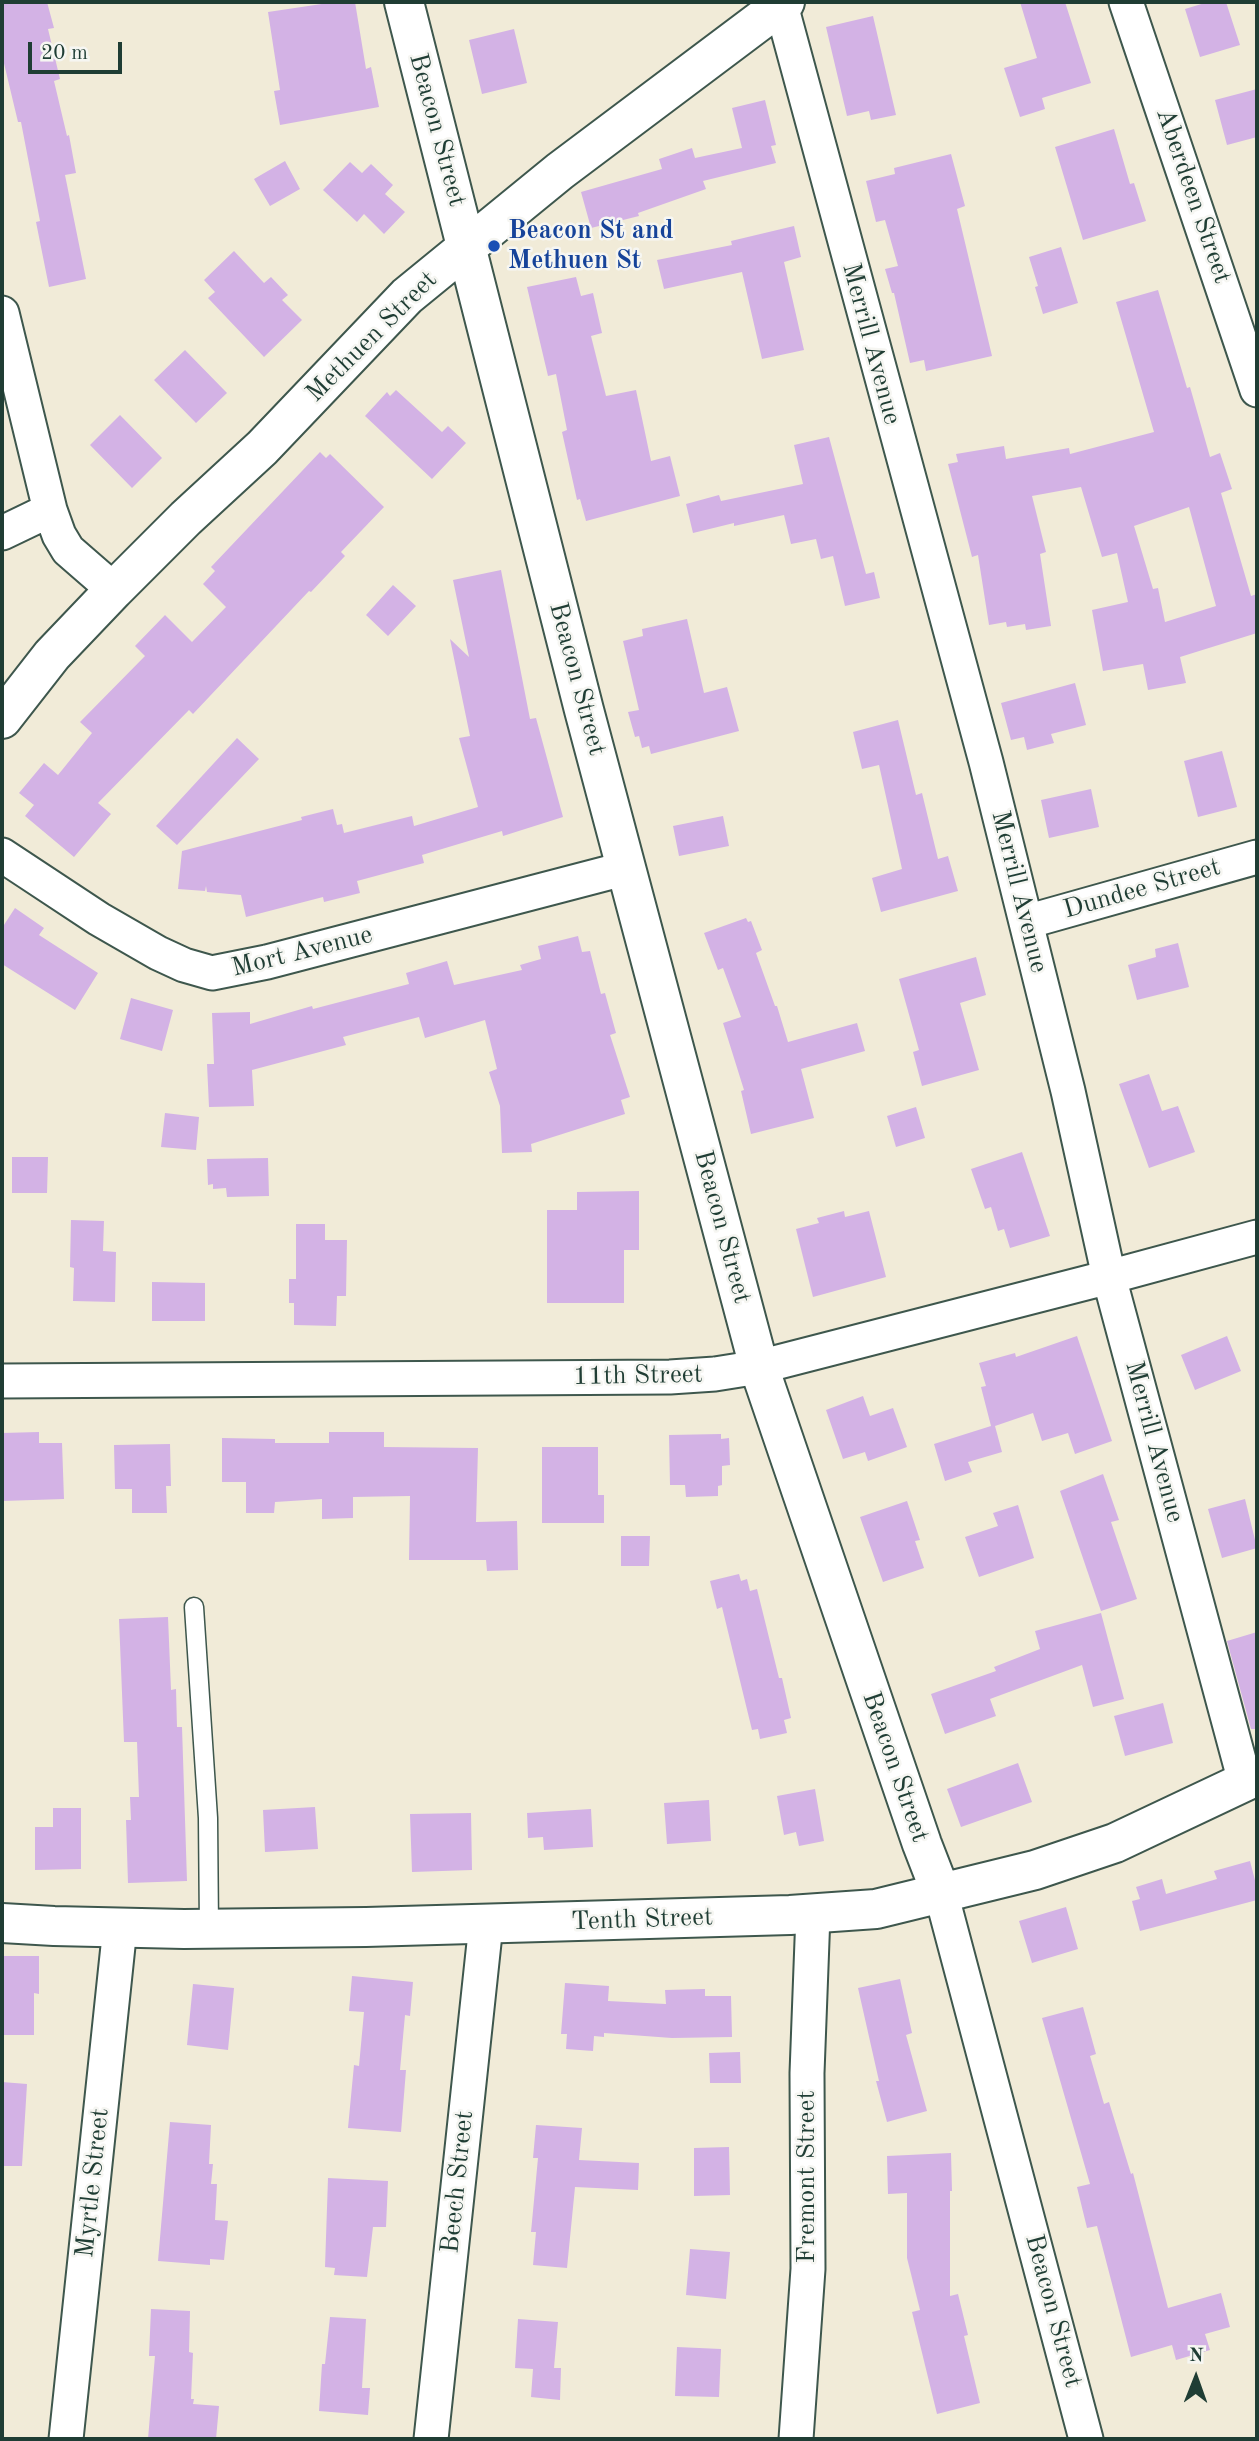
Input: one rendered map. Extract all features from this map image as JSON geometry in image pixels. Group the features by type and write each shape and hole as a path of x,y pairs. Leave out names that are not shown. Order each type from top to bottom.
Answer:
{"street":[{"name":"Beacon Street","path":"404,2 532,507 759,1367 913,1819 941,1893 1086,2439"},
{"name":"Aberdeen Street","path":"1126,2 1257,390"},
{"name":"Methuen Street","path":"2,719 52,655 114,590 186,517 262,448 407,296 560,172 783,3"},
{"name":"Merrill Avenue","path":"783,3 986,762 1068,1091 1109,1278 1251,1779"},
{"path":"2,313 50,510 59,535 68,550 114,590"},
{"path":"2,533 50,510"},
{"name":"Mort Avenue","path":"2,855 99,919 158,953 184,965 212,973 267,962 627,868"},
{"name":"Dundee Street","path":"1026,922 1257,857"},
{"name":"11th Street","path":"2,1381 670,1377 715,1374 759,1367 1109,1278 1257,1237"},
{"name":"Tenth Street","path":"2,1923 209,1928 486,1924 813,1914 876,1909 1035,1870 1115,1843 1251,1779"},
{"name":"Fremont Street","path":"796,2439 808,2269 807,2073 813,1914"},
{"name":"Beech Street","path":"431,2439 486,1924"},
{"name":"Myrtle Street","path":"66,2439 120,1927"}],"lane":[{"path":"194,1607 208,1818 209,1928"}],"building":[{"path":"2,2 47,2 54,28 48,29 60,79 54,81 76,173 65,175 86,279 49,287 36,222 40,221 21,122 18,122 2,55"},
{"path":"335,2 355,2 366,69 371,67 379,107 280,125 274,91 280,90 268,12"},
{"path":"1020,2 1065,2 1091,83 1042,98 1045,109 1020,117 1004,68 1037,58"},
{"path":"1208,2 1226,2 1240,45 1200,57 1185,9"},
{"path":"873,16 896,115 871,120 869,111 847,116 826,27"},
{"path":"514,29 527,83 482,94 469,40"},
{"path":"1257,89 1257,137 1227,145 1215,100"},
{"path":"765,100 776,145 771,146 776,163 703,181 706,189 638,213 639,216 591,228 581,192 662,169 659,159 692,148 695,158 742,148 732,108"},
{"path":"1114,129 1130,184 1134,183 1146,221 1083,240 1055,147"},
{"path":"951,154 965,206 957,209 992,356 926,371 924,360 910,363 894,293 885,269 898,266 885,220 876,222 866,181 895,174 894,168"},
{"path":"285,161 300,189 270,206 254,179"},
{"path":"350,162 362,173 371,164 393,185 385,194 405,212 384,234 364,214 357,222 323,190"},
{"path":"794,226 801,257 784,262 804,350 762,359 742,272 664,289 657,260 732,245 731,241"},
{"path":"1061,247 1078,303 1043,314 1029,257"},
{"path":"234,251 264,283 271,277 288,295 282,300 302,320 264,357 208,298 215,292 204,280"},
{"path":"576,277 581,296 593,293 602,333 591,336 606,396 636,390 651,461 670,456 680,496 586,521 580,499 577,500 562,432 567,430 556,374 548,376 527,287"},
{"path":"1158,290 1210,457 1220,453 1232,489 1221,493 1251,596 1257,594 1257,633 1180,657 1186,683 1148,690 1143,664 1103,671 1092,610 1128,602 1117,553 1102,557 1081,487 1032,496 1046,552 1040,554 1051,626 1026,630 1025,624 1007,627 1006,622 989,625 978,555 972,557 948,464 958,462 956,454 1004,446 1006,459 1069,448 1070,454 1154,432 1116,302","holes":["1189,507 1216,606 1165,622 1158,588 1153,589 1134,526"]},
{"path":"185,350 227,393 196,423 154,380"},
{"path":"396,390 442,432 448,426 466,443 432,479 365,416 387,392 390,396"},
{"path":"120,415 162,458 132,488 90,445"},
{"path":"829,437 866,574 874,572 880,598 845,606 833,556 821,559 816,539 791,544 784,515 693,533 686,504 719,495 721,501 803,484 794,445"},
{"path":"320,452 326,458 330,454 384,507 341,552 345,556 311,592 309,591 193,714 189,710 98,803 111,814 74,857 25,816 34,805 19,793 44,763 58,775 92,733 80,722 145,656 135,646 165,615 192,642 226,607 203,584 215,571 211,567"},
{"path":"501,570 530,719 536,718 563,817 503,836 502,831 422,855 424,863 357,881 360,893 324,902 323,897 246,917 241,895 207,892 206,886 205,891 178,889 182,851 302,820 301,817 333,809 337,825 342,824 344,833 412,816 414,826 478,807 459,738 470,736 450,639 469,657 453,580"},
{"path":"393,585 416,606 388,636 366,615"},
{"path":"687,619 704,693 727,687 739,731 651,754 649,746 642,748 639,736 635,737 628,712 639,710 623,641 643,636 642,629"},
{"path":"1075,683 1086,725 1051,734 1054,743 1027,750 1024,737 1011,740 1001,703"},
{"path":"898,720 916,795 922,793 938,859 948,856 958,891 881,912 872,878 902,869 879,765 862,769 853,732"},
{"path":"237,738 259,759 177,845 156,826"},
{"path":"1222,751 1237,807 1198,817 1184,761"},
{"path":"1091,789 1099,827 1049,838 1041,800"},
{"path":"723,816 729,846 679,856 673,826"},
{"path":"15,908 44,928 39,935 98,973 75,1010 2,964 2,928"},
{"path":"746,918 748,922 751,921 762,950 756,953 788,1042 857,1023 865,1051 801,1069 814,1118 751,1134 741,1091 744,1090 723,1023 741,1017 723,968 718,970 704,933"},
{"path":"578,936 582,952 590,951 601,994 605,993 616,1033 610,1035 630,1097 621,1100 625,1114 531,1144 532,1152 502,1153 500,1106 489,1072 497,1069 485,1020 425,1038 419,1017 343,1037 346,1045 252,1070 254,1106 209,1107 207,1064 214,1064 212,1013 250,1012 250,1024 312,1006 313,1009 409,984 406,973 447,961 454,985 522,970 520,965 541,959 538,946"},
{"path":"1178,943 1189,987 1137,1000 1128,965 1156,957 1155,949"},
{"path":"976,957 986,995 960,1003 979,1070 922,1086 913,1052 919,1050 899,979"},
{"path":"131,998 173,1010 162,1051 120,1039"},
{"path":"1149,1074 1162,1111 1178,1106 1195,1152 1149,1168 1119,1084"},
{"path":"916,1107 925,1138 896,1147 887,1116"},
{"path":"165,1113 199,1117 196,1150 161,1147"},
{"path":"1022,1152 1050,1236 1010,1248 1004,1229 998,1231 991,1207 985,1209 971,1169"},
{"path":"12,1157 48,1157 47,1193 12,1193"},
{"path":"268,1158 269,1196 227,1197 226,1188 213,1189 213,1184 208,1185 207,1159"},
{"path":"639,1191 639,1250 624,1250 624,1303 547,1303 547,1210 577,1210 577,1192"},
{"path":"844,1211 845,1217 869,1211 886,1277 813,1297 796,1229 819,1223 817,1218"},
{"path":"71,1220 104,1221 103,1251 116,1252 115,1302 73,1301 74,1268 70,1267"},
{"path":"296,1224 325,1224 325,1240 347,1240 346,1296 337,1296 336,1326 294,1325 294,1303 289,1303 289,1279 296,1279"},
{"path":"152,1282 205,1283 205,1321 152,1321"},
{"path":"1077,1336 1112,1441 1075,1454 1068,1433 1042,1441 1033,1413 995,1426 1002,1452 968,1462 972,1472 945,1481 934,1444 991,1426 981,1387 986,1386 979,1363 1015,1353 1016,1357"},
{"path":"1227,1336 1241,1371 1195,1390 1181,1355"},
{"path":"863,1396 870,1416 893,1408 907,1447 868,1461 865,1452 843,1459 826,1410"},
{"path":"39,1432 39,1443 62,1443 64,1499 2,1501 2,1433"},
{"path":"329,1432 384,1432 384,1447 478,1448 476,1522 517,1521 518,1570 487,1571 486,1560 409,1560 410,1496 353,1497 353,1518 322,1519 322,1499 275,1502 274,1513 246,1513 246,1482 222,1482 222,1438 275,1439 275,1443 329,1443"},
{"path":"721,1434 721,1439 729,1438 730,1465 722,1466 722,1485 718,1486 718,1496 686,1497 685,1485 670,1485 669,1435"},
{"path":"170,1444 171,1486 166,1486 167,1513 132,1513 132,1489 115,1489 114,1445"},
{"path":"542,1447 598,1447 598,1495 604,1495 604,1523 542,1523"},
{"path":"1103,1474 1119,1520 1111,1522 1137,1599 1101,1611 1060,1491"},
{"path":"1245,1499 1257,1548 1222,1558 1208,1509"},
{"path":"907,1501 920,1540 915,1541 924,1568 883,1582 860,1517"},
{"path":"1018,1505 1034,1558 979,1577 965,1537 998,1526 993,1513"},
{"path":"621,1536 650,1536 649,1566 621,1566"},
{"path":"739,1574 741,1581 747,1579 750,1591 757,1589 791,1718 784,1720 787,1733 760,1739 758,1729 752,1730 722,1607 717,1609 710,1581"},
{"path":"1101,1613 1124,1699 1093,1707 1082,1665 990,1699 996,1716 945,1734 931,1694 996,1671 994,1667 1040,1649 1035,1631"},
{"path":"168,1617 171,1690 176,1689 177,1727 182,1727 187,1881 128,1883 126,1820 131,1820 130,1797 139,1797 137,1742 124,1742 119,1619"},
{"path":"1257,1632 1257,1729 1251,1729 1227,1641"},
{"path":"1163,1703 1173,1743 1125,1756 1114,1716"},
{"path":"1018,1763 1032,1802 961,1827 947,1789"},
{"path":"815,1789 824,1841 799,1846 796,1832 784,1835 777,1796"},
{"path":"709,1800 711,1841 667,1844 664,1803"},
{"path":"315,1807 318,1849 265,1852 263,1810"},
{"path":"53,1808 81,1808 81,1869 35,1870 35,1827 53,1827"},
{"path":"591,1809 593,1847 544,1850 543,1837 528,1838 527,1813"},
{"path":"471,1813 472,1870 412,1872 410,1814"},
{"path":"1250,1861 1257,1888 1257,1900 1140,1931 1132,1901 1140,1899 1136,1887 1162,1879 1166,1894 1217,1879 1214,1871"},
{"path":"1066,1907 1078,1949 1032,1963 1019,1921"},
{"path":"2,1956 39,1956 39,1994 34,1993 34,2035 2,2035"},
{"path":"352,1976 413,1982 410,2016 405,2015 400,2070 406,2070 401,2132 348,2128 354,2065 359,2066 364,2012 349,2011"},
{"path":"900,1979 912,2033 906,2035 927,2111 887,2122 858,1988"},
{"path":"565,1983 609,1986 608,2001 666,2004 665,1990 705,1989 705,1996 731,1996 732,2037 672,2038 604,2033 604,2037 594,2036 593,2051 566,2049 567,2034 561,2034"},
{"path":"193,1984 234,1988 228,2050 187,2045"},
{"path":"1083,2007 1096,2054 1090,2056 1104,2104 1109,2102 1131,2174 1133,2173 1168,2308 1221,2293 1230,2327 1205,2334 1210,2350 1176,2360 1172,2345 1131,2357 1097,2226 1087,2228 1077,2187 1090,2184 1042,2018"},
{"path":"740,2052 741,2083 710,2083 709,2053"},
{"path":"2,2082 27,2084 22,2166 2,2166"},
{"path":"170,2122 211,2125 209,2164 213,2164 211,2184 217,2184 215,2220 228,2221 224,2260 210,2259 210,2265 158,2261"},
{"path":"536,2125 582,2128 579,2160 639,2163 638,2190 575,2187 567,2268 533,2265 536,2232 531,2232 538,2158 533,2158"},
{"path":"729,2147 730,2195 694,2196 694,2148"},
{"path":"951,2153 950,2296 958,2294 968,2335 964,2336 980,2403 937,2414 912,2312 920,2310 907,2258 907,2193 888,2194 887,2156"},
{"path":"328,2178 388,2181 386,2227 373,2227 367,2277 334,2275 335,2268 325,2267"},
{"path":"690,2249 730,2252 726,2299 686,2295"},
{"path":"151,2309 190,2311 189,2352 193,2353 191,2399 194,2399 193,2404 219,2406 216,2439 148,2439 155,2356 149,2356"},
{"path":"330,2317 366,2319 362,2388 370,2388 368,2415 319,2411 322,2364 325,2364"},
{"path":"518,2319 558,2322 554,2368 561,2368 560,2400 531,2397 533,2369 515,2368"},
{"path":"677,2347 721,2349 719,2397 675,2396"}],"place":[{"name":"Beacon St and Methuen St","path":"494,246"}]}
